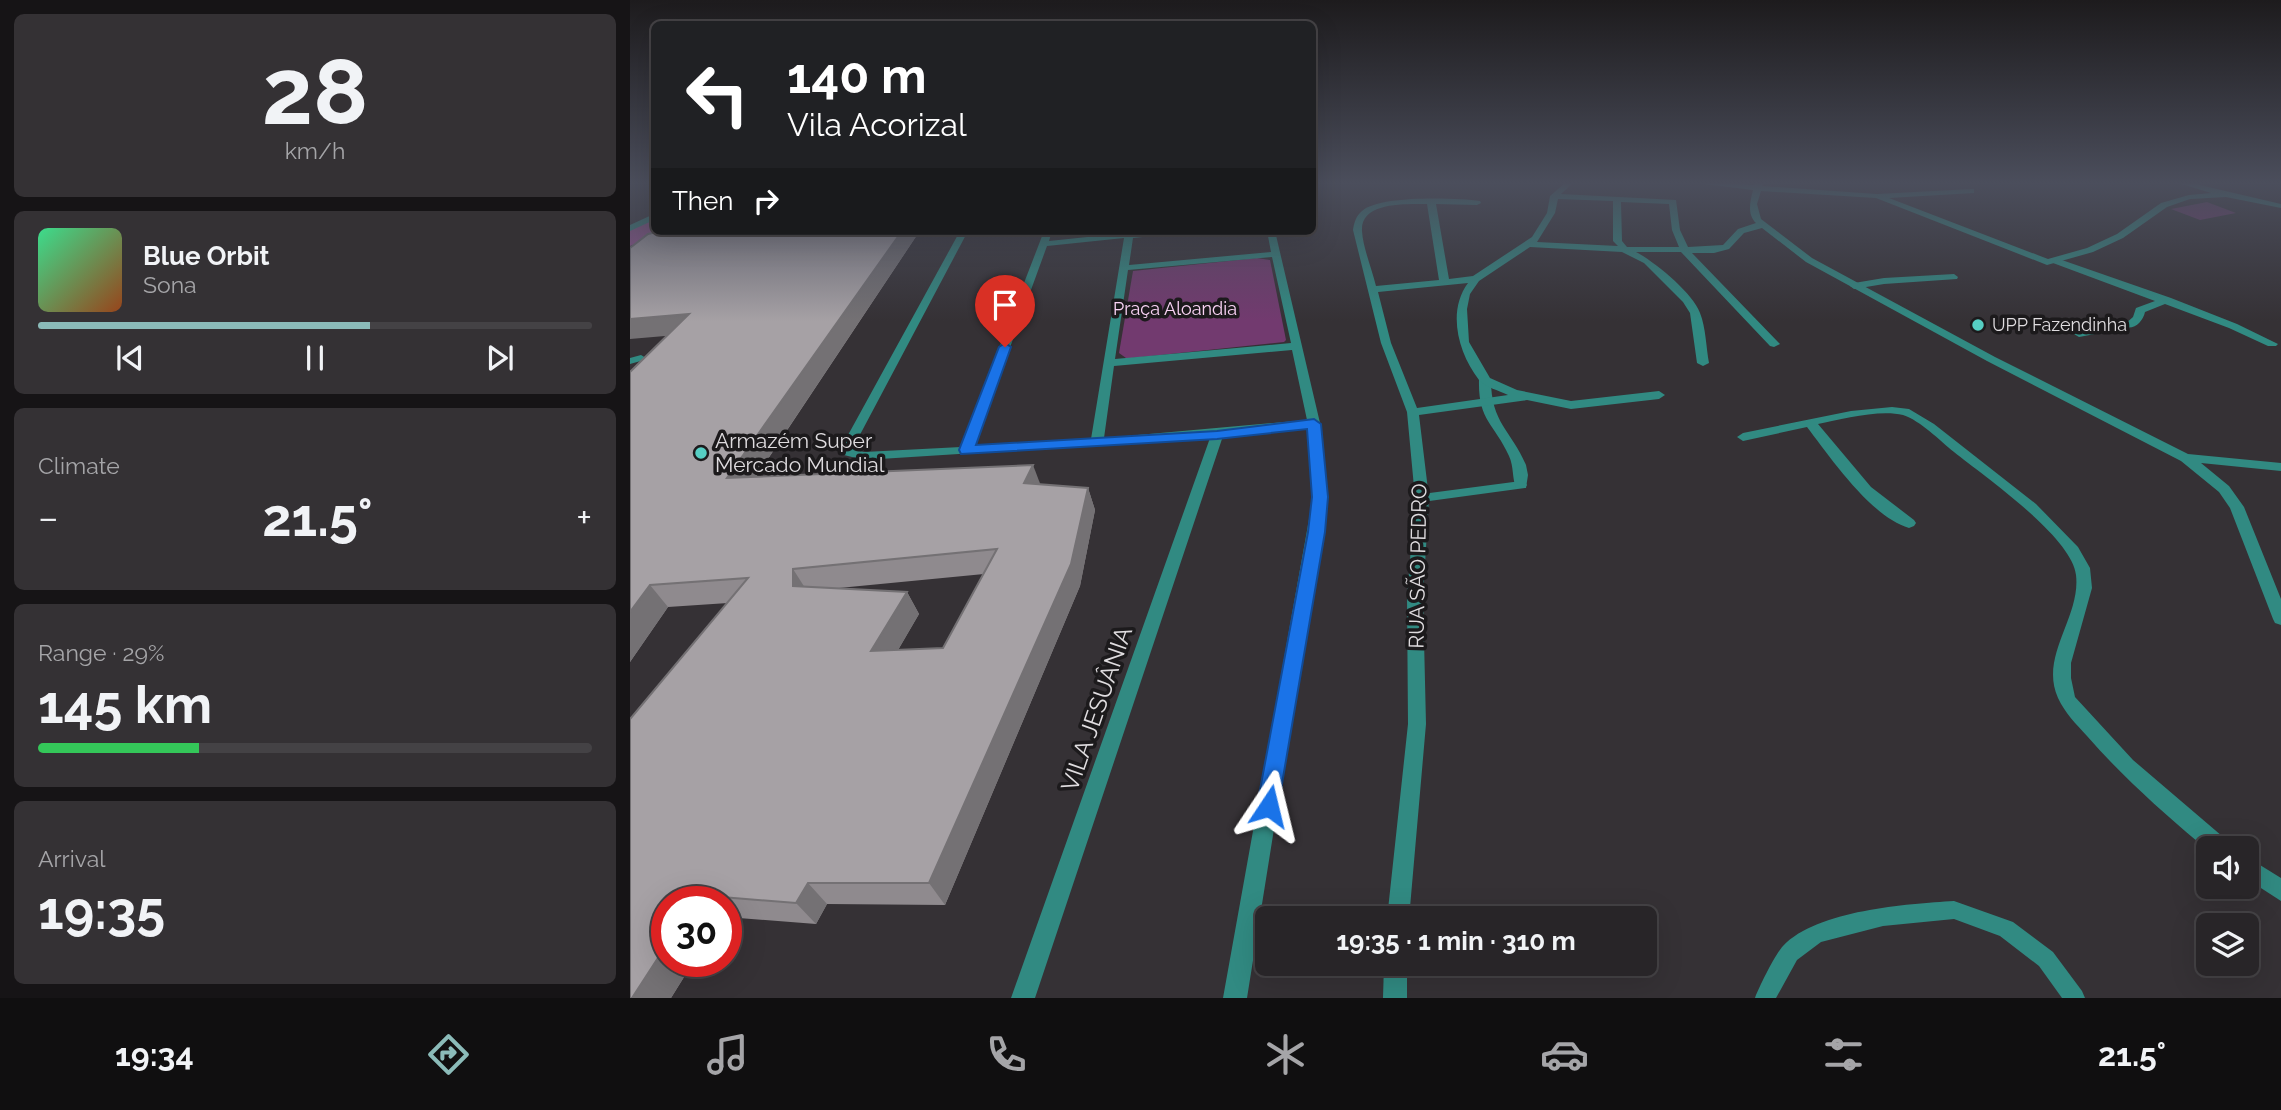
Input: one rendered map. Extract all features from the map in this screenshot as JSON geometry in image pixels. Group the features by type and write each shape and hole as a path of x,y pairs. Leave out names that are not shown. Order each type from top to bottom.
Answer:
{"street":[{"name":"RUA SÃO PEDRO","path":"1357,229 1386,342 1413,412 1422,498 1415,597 1417,724 1399,906"},
{"path":"1435,229 1444,281"},
{"path":"1521,485 1518,462 1487,411 1485,380 1464,342 1462,309 1465,294 1476,279 1530,244 1543,229"},
{"path":"1616,229 1616,234 1625,250 1647,261 1688,300 1697,322 1699,352 1703,363"},
{"path":"1676,229 1685,251 1774,344"},
{"path":"1530,244 1685,251 1726,247 1731,237 1743,229"},
{"path":"1767,229 1809,260 1854,286 2186,458 2224,489 2237,506 2281,619"},
{"path":"1963,229 2166,300 2276,346"},
{"path":"2052,262 2120,236 2131,229"},
{"path":"962,235 848,446 849,452 864,456 1217,435 1314,424"},
{"path":"966,450 1046,235"},
{"path":"1043,244 1129,235 1097,441"},
{"path":"1235,998 1316,532 1320,483 1314,424 1271,235"},
{"path":"1125,268 1275,254"},
{"path":"1373,289 1476,279"},
{"path":"2079,334 2118,327 2138,318 2140,310 2166,300"},
{"path":"1108,363 1296,346"},
{"path":"1485,380 1526,396 1571,405 1659,396"},
{"path":"1413,412 1486,404 1526,396"},
{"path":"1743,437 1881,411 1905,412 1924,423 2054,529 2076,553 2084,574 2082,595 2061,673 2064,692 2072,706 2127,767 2206,836"},
{"path":"1811,423 1859,486 1885,509 1909,523"},
{"name":"VILA JESUÂNIA","path":"1023,998 1217,435"},
{"path":"2186,458 2281,467"},
{"path":"2259,875 2281,891"},
{"path":"1395,998 1396,976"}],"lane":[{"path":"1854,286 1884,281 1954,277"},
{"path":"1422,498 1521,485"},
{"path":"1765,998 1790,953 1816,934 1883,916 1954,910 2006,929 2046,959 2075,998"}],"green space":[{"name":"Praça Aloandia","path":"1257,258 1270,260 1286,340 1284,342 1132,358 1126,358 1119,353 1133,271"}],"building":[{"path":"648,234 899,235 727,478 1033,465 1024,483 1088,488 1071,564 929,883 808,883 796,903 742,899 742,886 651,886 651,969 632,998 630,719 748,578 650,585 630,612 630,372 689,314 630,319 630,248","holes":["997,549 943,648 871,651 907,592 793,586 793,569"]}],"waterway":[{"path":"630,238 651,229"}],"place":[{"name":"UPP Fazendinha","path":"1978,325"},
{"name":"Armazém Super Mercado Mundial","path":"701,453"}],"route":[{"path":"1005,347 966,450 1217,435 1314,424 1320,497 1316,532 1269,806"}]}
